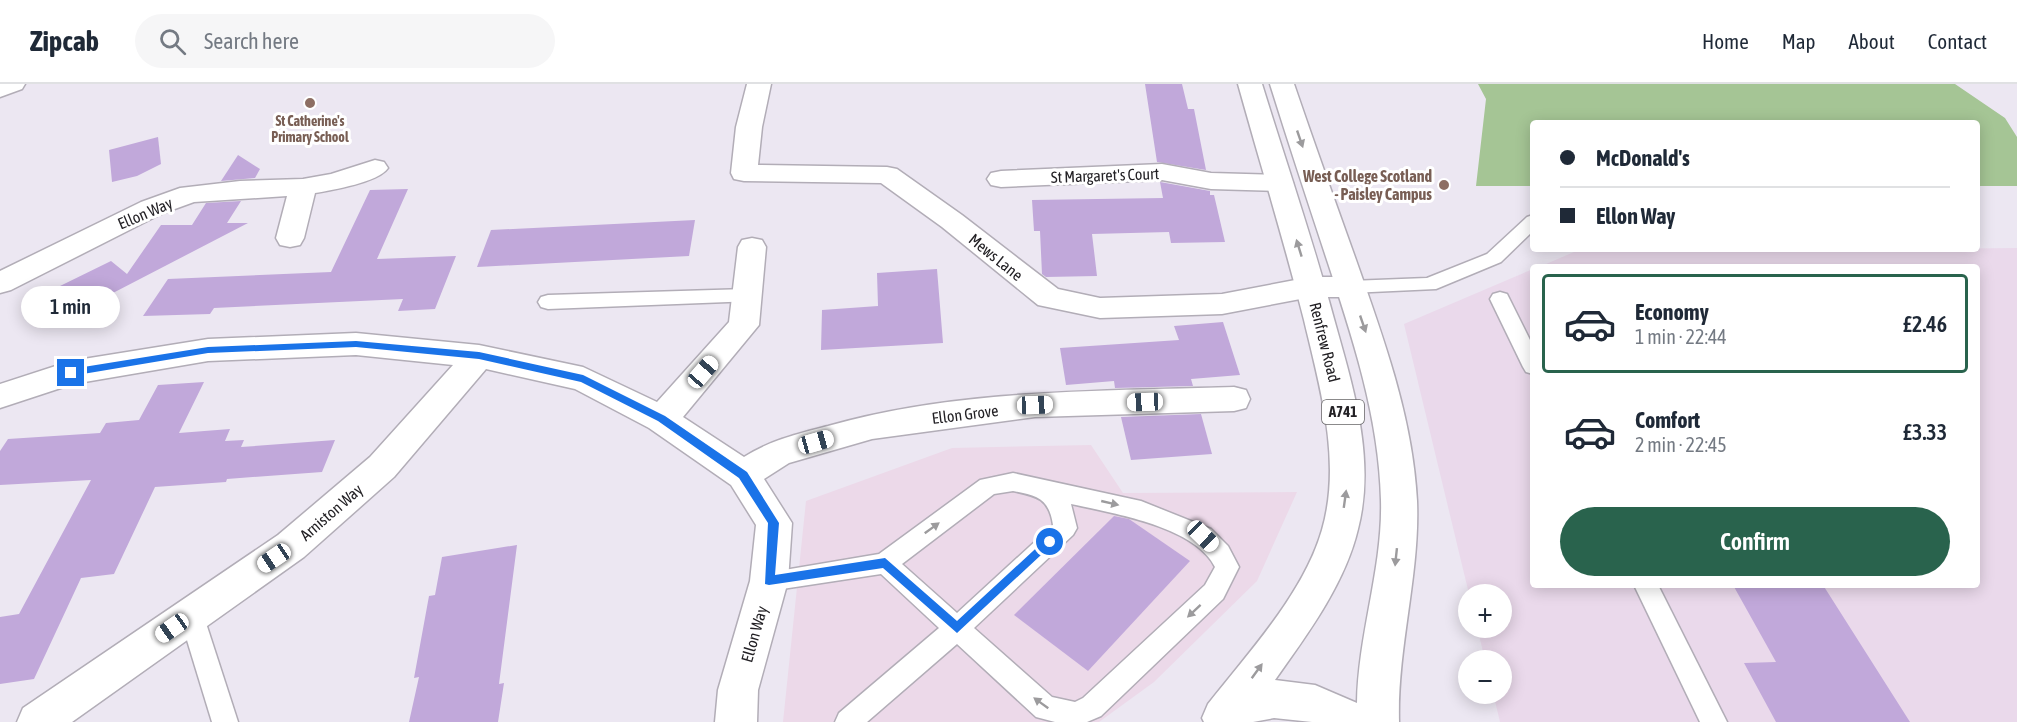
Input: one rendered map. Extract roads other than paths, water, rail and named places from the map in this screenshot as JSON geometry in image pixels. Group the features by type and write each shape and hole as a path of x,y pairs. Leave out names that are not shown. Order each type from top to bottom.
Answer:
{"street":[{"path":"0,90 13,84"},
{"name":"Mews Lane","path":"759,84 749,127 744,173 886,175 951,220 1049,298 1100,308 1222,304 1311,286 1350,287"},
{"name":"Renfrew Road","path":"1221,720 1309,595 1340,531 1347,486 1346,437 1342,410 1311,286 1250,84"},
{"name":"A741","path":"1281,84 1365,329 1386,404 1396,461 1399,502 1396,558 1378,671 1378,722"},
{"name":"Ellon Way","path":"0,284 151,208 190,194 240,189 303,187 336,182 375,168"},
{"name":"St Margaret's Court","path":"1001,179 1162,172 1212,181 1279,183"},
{"path":"290,238 303,187"},
{"path":"661,419 744,325 752,247"},
{"name":"Ellon Way","path":"0,396 71,373 208,350 356,344 479,356 583,379 661,419 743,475 774,523 769,581 738,690 736,722"},
{"name":"Arniston Way","path":"38,722 291,546 382,467 479,356"},
{"name":"Ellon Grove","path":"743,475 778,453 872,426 1035,405 1234,399"},
{"path":"1221,720 1249,703 1281,698 1314,703 1351,722"}],"lane":[{"path":"1350,287 1429,284 1494,258 1530,224"},
{"path":"548,302 747,296"},
{"path":"1500,298 1530,361"},
{"path":"769,581 885,563 988,486 1013,482 1141,510 1203,536 1220,553 1227,567 1214,592 1092,707 1076,714 1045,708 885,563"},
{"path":"848,722 957,628 1065,528 1062,508 1046,489"},
{"path":"1647,588 1714,722"},
{"path":"191,614 225,722"}],"place":[{"name":"St Catherine's Primary School","path":"310,103"},
{"name":"West College Scotland - Paisley Campus","path":"1444,185"}]}
